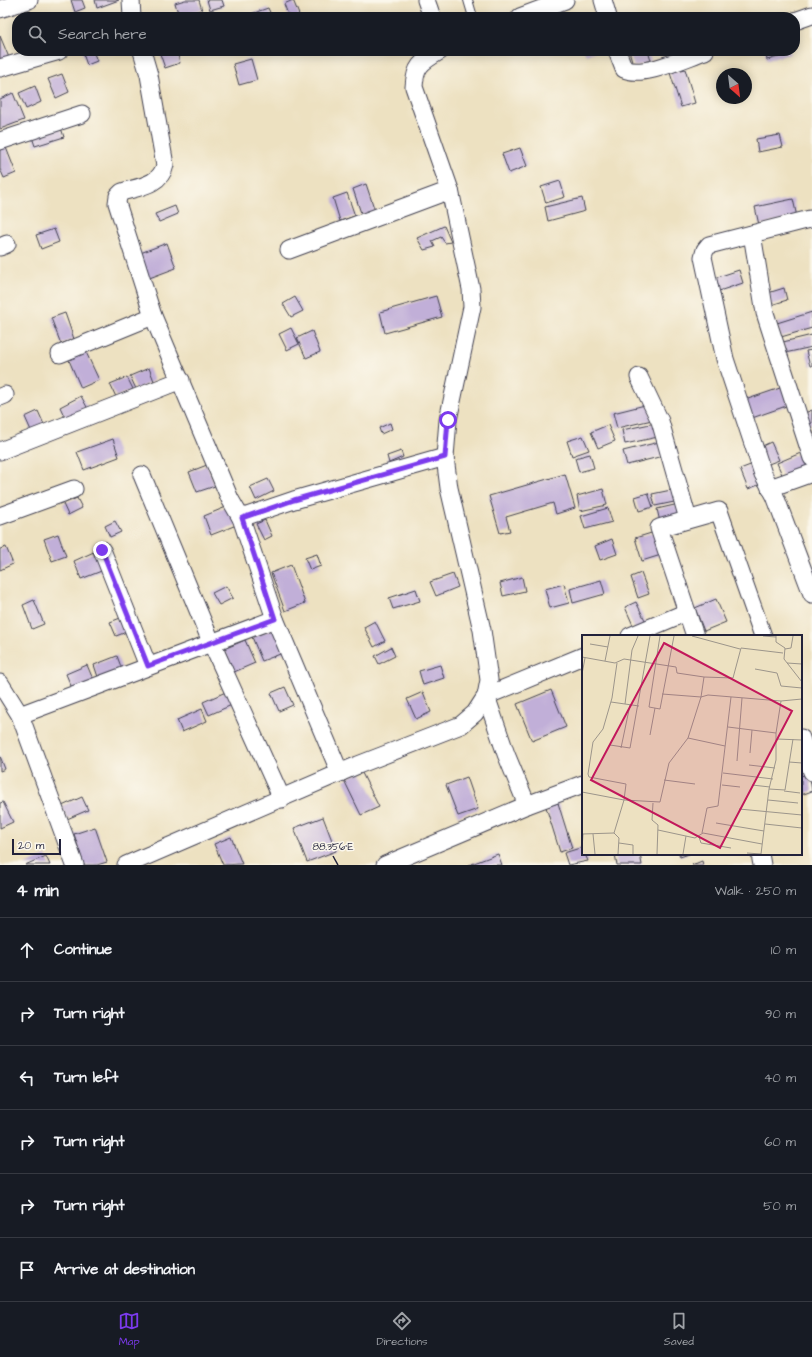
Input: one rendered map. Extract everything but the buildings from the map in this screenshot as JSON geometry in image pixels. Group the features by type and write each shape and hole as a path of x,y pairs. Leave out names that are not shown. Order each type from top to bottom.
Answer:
{"street":[{"path":"0,9 29,0"},
{"path":"131,0 132,12"},
{"path":"426,0 430,12"},
{"path":"533,12 565,0"},
{"path":"603,0 607,12"},
{"path":"800,19 812,15"},
{"path":"0,68 41,56"},
{"path":"143,56 149,75 165,166 159,179 122,192 118,196 117,203 153,316 230,499 242,518 275,619 340,773"},
{"path":"126,865 340,773 461,725 475,713 486,696 489,680 482,630 451,496 445,457 448,420 472,307 470,289 450,190 414,87 415,72 424,61 432,56"},
{"path":"619,56 624,69 631,72 646,71 690,56"},
{"path":"0,141 82,114"},
{"path":"289,250 450,190"},
{"path":"810,219 709,245 703,256 725,359 763,474 775,496 812,594"},
{"path":"752,234 765,313 812,458"},
{"path":"60,354 153,316"},
{"path":"639,377 660,421 688,519"},
{"path":"0,451 181,380"},
{"path":"242,518 294,500 445,457"},
{"path":"770,488 812,473"},
{"path":"142,476 212,644 282,799"},
{"path":"0,516 74,489"},
{"path":"695,635 659,528 719,511 763,635"},
{"path":"102,550 148,666"},
{"path":"632,635 687,612"},
{"path":"20,715 148,666 212,644 275,619"},
{"path":"486,696 582,656"},
{"path":"1,686 20,715 75,865"},
{"path":"486,696 506,754 527,806"},
{"path":"802,737 812,732"},
{"path":"802,740 812,772"},
{"path":"385,865 582,784"},
{"path":"760,855 762,865"}],"lane":[{"path":"468,0 472,12"}],"route":[{"path":"102,550 148,666 212,644 275,619 242,518 294,500 445,457 448,420"}]}
